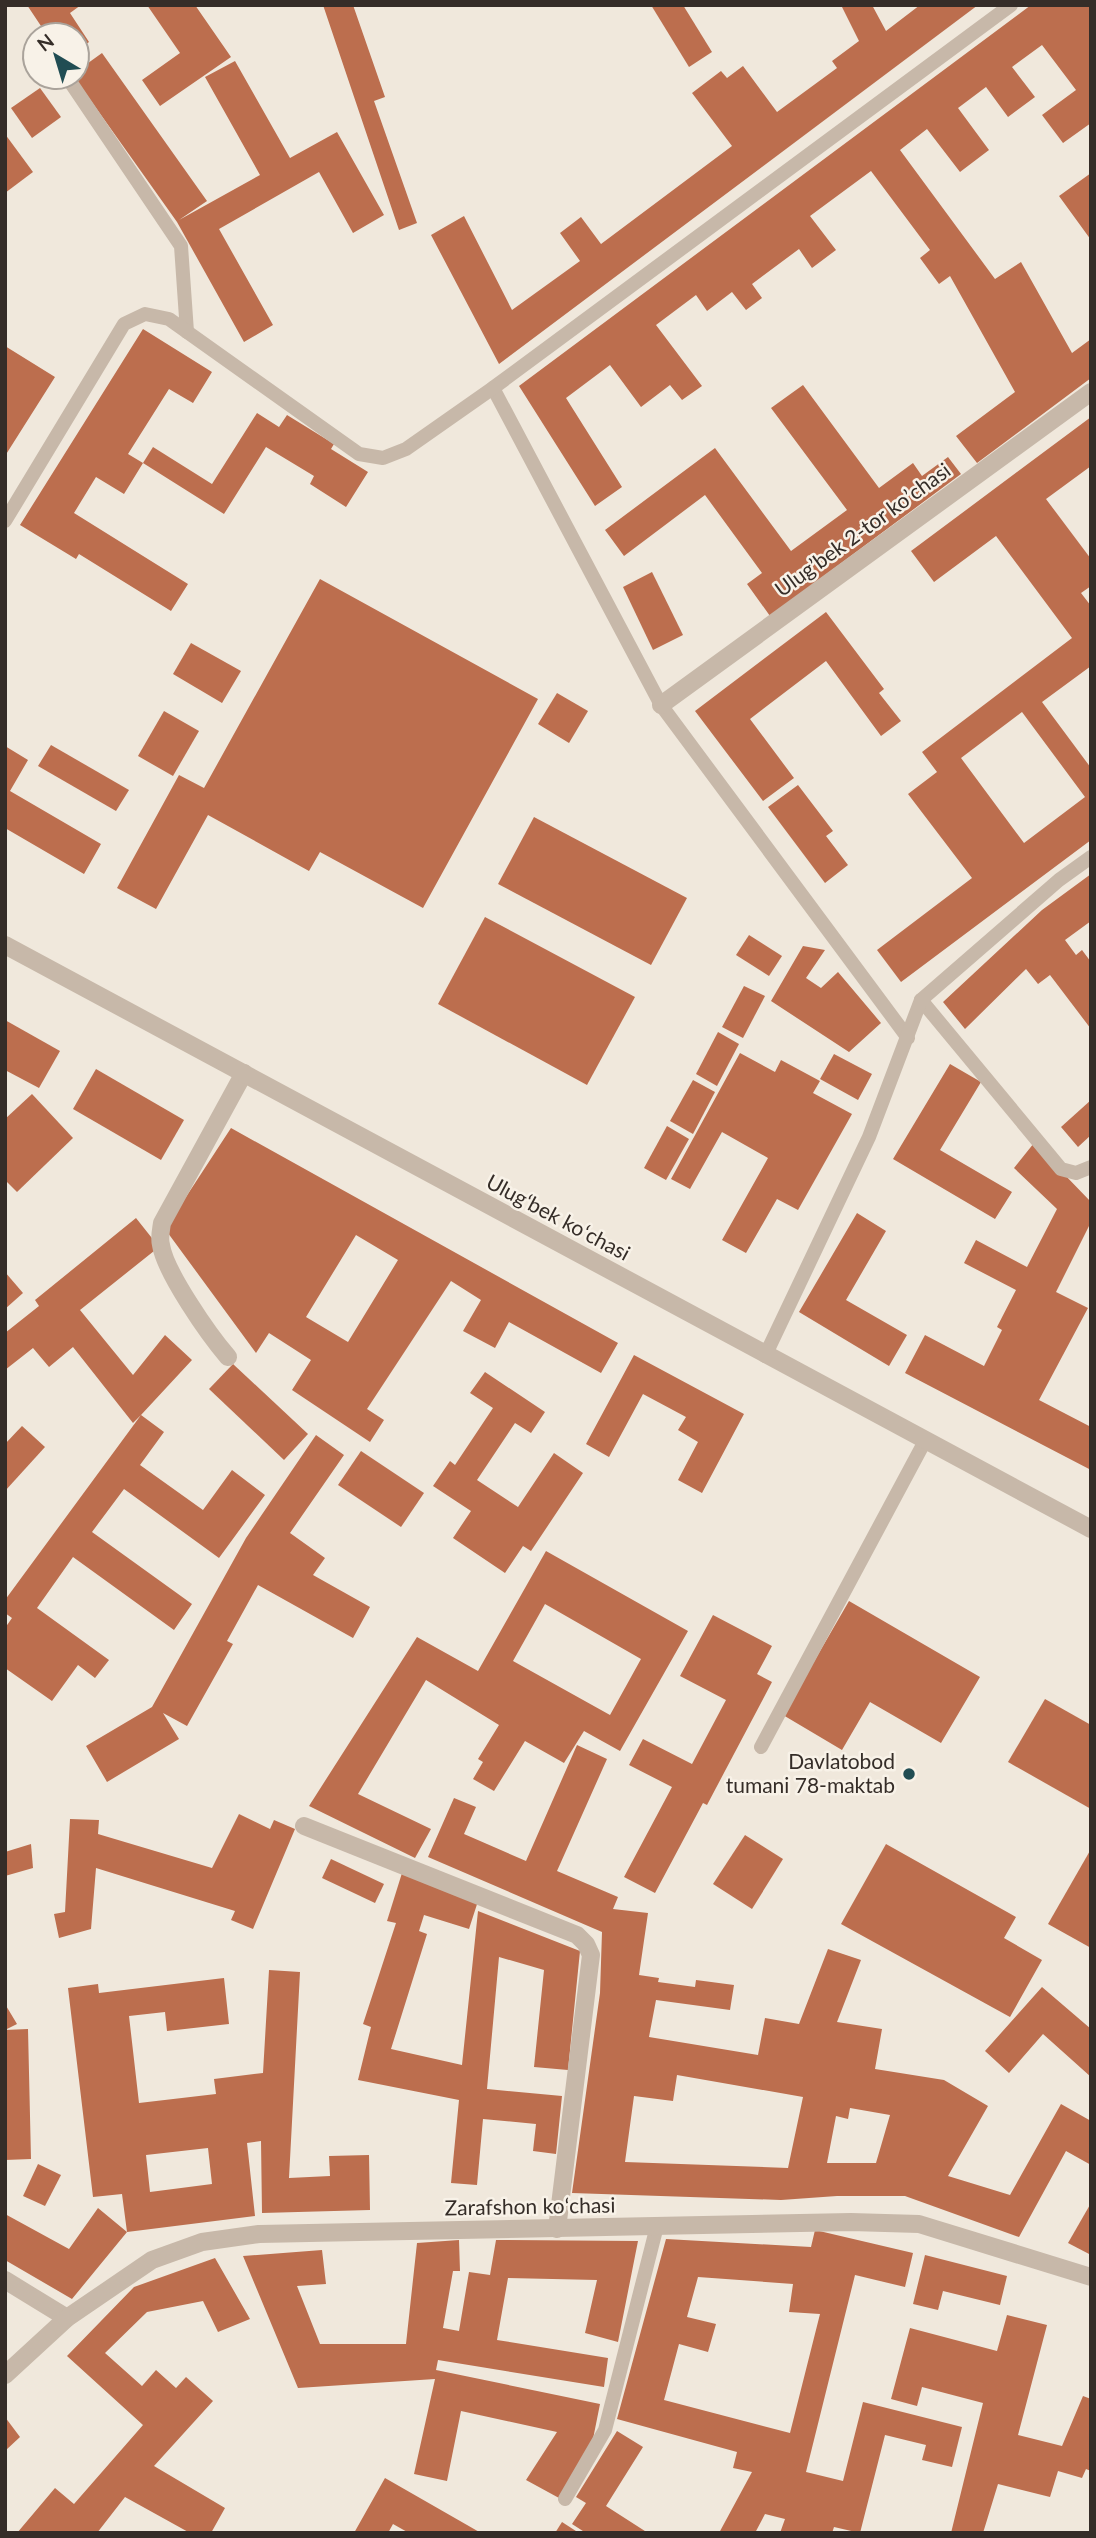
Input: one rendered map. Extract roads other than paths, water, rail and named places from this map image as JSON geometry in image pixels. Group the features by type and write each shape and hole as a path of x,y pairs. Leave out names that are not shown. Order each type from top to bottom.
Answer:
{"street":[{"name":"Ulugʼbek 2-tor koʼchasi","path":"662,705 1091,392"},
{"name":"Ulugʻbek koʻchasi","path":"5,944 765,1356 1091,1529"},
{"path":"228,1357 212,1338 172,1273 160,1242 162,1223 244,1073"},
{"path":"304,1826 577,1935 586,1944 591,1955 557,2229"},
{"name":"Zarafshon koʻchasi","path":"5,2375 67,2318 152,2260 202,2242 259,2234 851,2222 919,2224 1091,2277"},
{"path":"5,2280 67,2318"}],"lane":[{"path":"5,521 124,324 145,314 169,319 359,454 383,458 406,449 493,388 1011,5"},
{"path":"76,91 181,246 187,332"},
{"path":"493,388 662,705 908,1038"},
{"path":"765,1356 869,1137 921,1000 1059,880 1091,857"},
{"path":"921,1000 1061,1169 1076,1173 1091,1167"},
{"path":"761,1747 925,1441"},
{"path":"565,2499 605,2430 657,2226"}],"place":[{"name":"Davlatobod tumani 78-maktab","path":"909,1774"}]}
